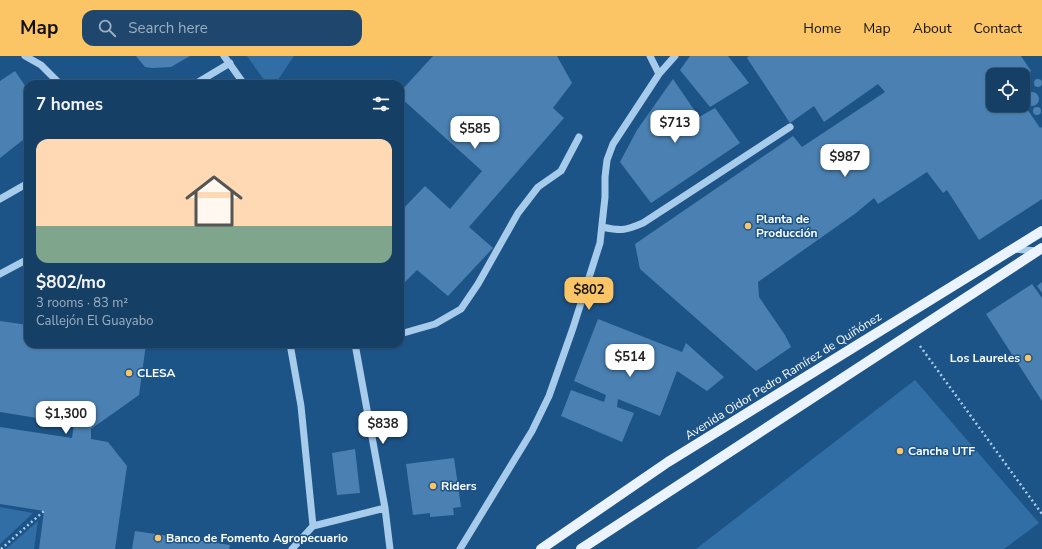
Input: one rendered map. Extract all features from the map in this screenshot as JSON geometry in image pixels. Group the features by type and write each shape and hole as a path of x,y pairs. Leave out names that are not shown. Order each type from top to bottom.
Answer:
{"main road":[{"name":"Avenida Oidor Pedro Ramírez de Quiñónez","path":"541,549 668,462 1042,231"},
{"path":"581,549 1040,250"}],"street":[{"path":"25,56 41,64 56,80"},
{"path":"224,56 241,80"},
{"path":"650,56 659,74"},
{"path":"460,549 528,437 549,396 573,328 600,243 607,160 613,144 659,74 675,56"},
{"path":"202,80 230,64"},
{"path":"602,227 616,230 628,230 643,223 790,127"},
{"path":"404,333 435,324 460,309 478,284 518,213 538,187 561,171 579,137"},
{"path":"0,199 24,185"},
{"path":"1013,249 1040,250"},
{"path":"0,274 24,261"},
{"path":"291,348 301,406 313,526"},
{"path":"358,348 385,508 390,549"},
{"path":"292,549 313,526 385,508"}],"path":[{"path":"912,334 1042,514"},
{"path":"1,549 44,512"}],"shaded area":[{"path":"247,56 294,56 278,80 264,80"},
{"name":"Cancha UTF","path":"915,380 1039,523 1004,549 696,549"},
{"path":"0,507 33,513 0,544"},
{"path":"38,521 34,549 6,549"}],"building":[{"path":"136,56 190,56 171,67 152,68 145,67"},
{"path":"433,56 557,56 572,83 553,108 564,118 469,227 493,248 448,296 417,270 405,282 404,281 404,208 425,186 450,209 482,171 404,101 404,88"},
{"path":"690,56 728,56 749,83 710,107 680,70"},
{"name":"Planta de Producción","path":"749,56 1021,56 1029,68 986,68 986,112 1029,112 1040,128 1042,127 1042,199 979,240 947,190 943,193 927,172 878,204 874,198 856,213 758,282 759,297 785,335 791,347 756,371 640,269 635,244 793,136 802,147 885,92 878,84 824,122 814,106 790,123 747,58"},
{"path":"15,71 24,84 24,139 0,158 0,81"},
{"path":"673,79 699,117 715,108 740,143 651,203 620,162 637,130"},
{"path":"1038,79 1041,80 1041,86 1038,87 1035,86 1034,83 1035,80"},
{"path":"1032,92 1037,94 1039,99 1037,104 1032,106 1030,105 1030,93"},
{"path":"1037,107 1040,108 1040,114 1037,115 1034,114 1033,111 1034,108"},
{"path":"1042,282 1042,293 1037,286"},
{"name":"Los Laureles","path":"1032,284 1042,298 1042,401 986,314"},
{"path":"598,319 682,352 686,343 724,377 707,391 677,371 660,416 618,399 617,407 634,413 622,442 561,416 571,390 604,402 606,395 574,381"},
{"path":"0,321 24,324 24,348 145,348 139,395 91,429 91,439 108,442 127,466 115,549 39,549 44,511 0,504 0,427 72,438 74,424 0,412"},
{"path":"355,449 360,493 337,495 332,453"},
{"name":"Riders","path":"454,458 461,507 453,508 454,515 430,517 430,513 413,515 406,464"},
{"name":"Banco de Fomento Agropecuario","path":"135,531 230,545 229,549 132,549"}],"place":[{"name":"Planta de Producción","path":"748,226"},
{"name":"Los Laureles","path":"1028,358"},
{"name":"CLESA","path":"129,373"},
{"name":"Cancha UTF","path":"900,451"},
{"name":"Riders","path":"433,486"},
{"name":"Banco de Fomento Agropecuario","path":"158,538"}]}
